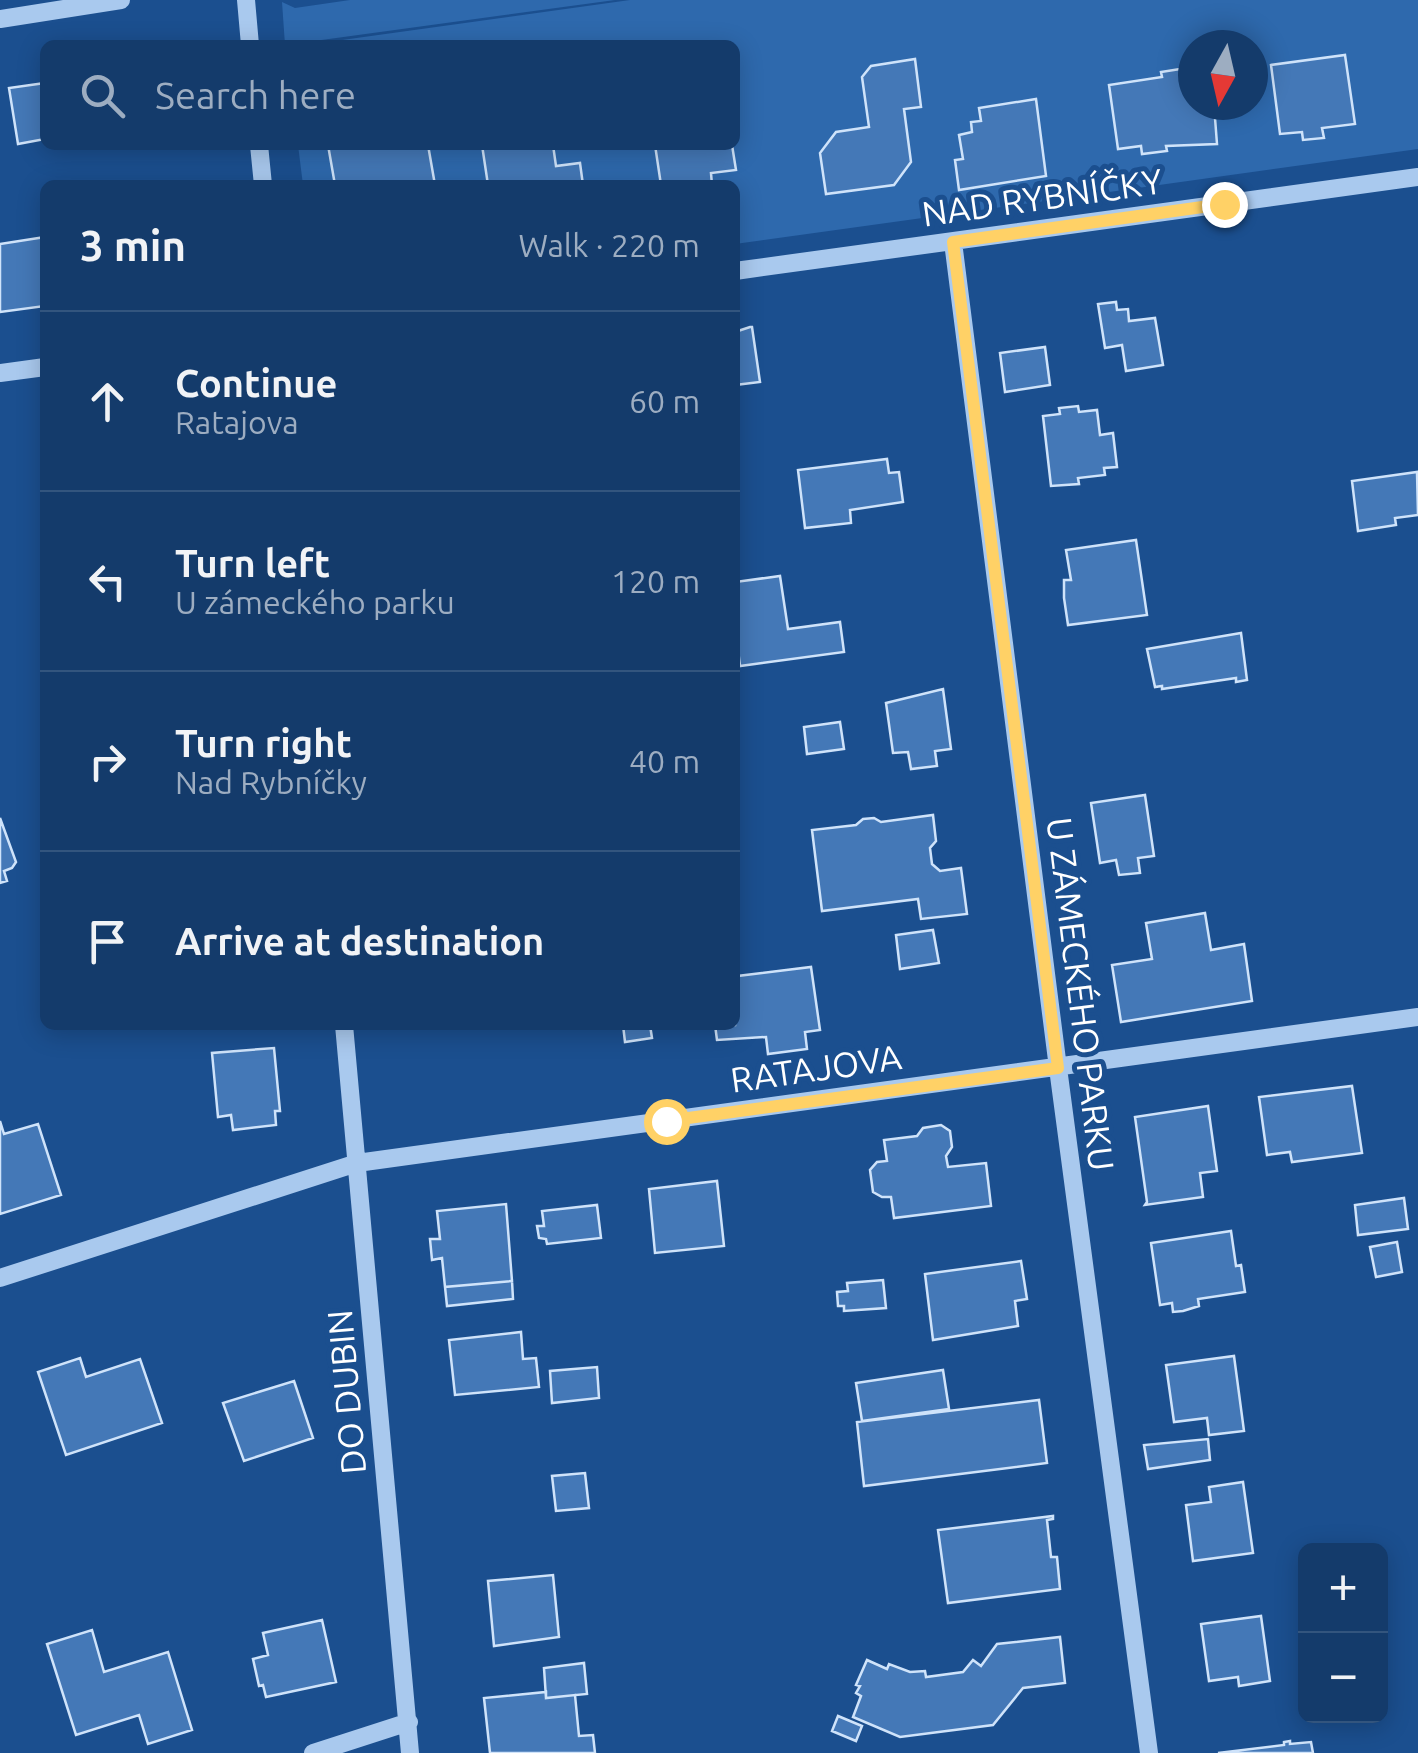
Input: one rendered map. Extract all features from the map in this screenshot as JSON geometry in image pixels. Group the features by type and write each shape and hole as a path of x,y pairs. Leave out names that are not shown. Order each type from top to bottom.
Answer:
{"street":[{"path":"0,19 121,0"},
{"path":"246,0 250,40"},
{"path":"260,150 262,180"},
{"name":"NAD RYBNÍČKY","path":"740,270 1418,177"},
{"name":"U ZÁMECKÉHO PARKU","path":"953,242 1149,1753"},
{"path":"0,373 40,368"},
{"name":"RATAJOVA","path":"0,1278 357,1163 1418,1017"},
{"name":"DO DUBIN","path":"344,1030 410,1753"},
{"path":"313,1753 409,1722"}],"shaded area":[{"path":"350,0 615,0 322,40 285,40 282,2 295,8"},
{"path":"630,0 1418,0 1418,149 740,243 740,180 712,180 711,173 736,169 733,150 740,150 740,40 342,40","holes":["915,60 921,107 904,109 911,162 894,185 826,194 820,153 836,132 869,127 862,77 871,66","1271,65 1355,124 1322,128 1323,138 1304,140 1302,132 1280,134","1036,99 1046,176 959,190 955,160 963,159 959,135 972,132 971,123 981,121 979,108"]},
{"path":"299,150 329,150 334,180 302,180"},
{"path":"429,150 483,150 487,180 434,180"},
{"path":"554,150 656,150 660,180 582,180 580,163 556,166"}],"building":[{"path":"1345,55 1355,124 1322,128 1324,138 1303,140 1302,132 1280,134 1271,65"},
{"path":"915,59 921,107 904,109 911,162 894,185 826,194 820,153 836,132 869,127 862,77 871,66"},
{"path":"1178,69 1178,120 1215,120 1217,144 1166,146 1167,151 1142,154 1141,146 1118,149 1109,85 1162,77 1161,72"},
{"path":"40,84 40,140 18,144 9,88"},
{"path":"1036,99 1046,176 959,190 955,160 963,159 959,135 972,132 971,122 981,121 979,108"},
{"path":"329,150 429,150 434,180 334,180"},
{"path":"483,150 554,150 556,166 580,163 582,180 487,180"},
{"path":"656,150 733,150 736,170 711,173 712,180 660,180"},
{"path":"40,238 40,307 0,312 0,244"},
{"path":"1116,302 1117,310 1128,309 1129,321 1155,318 1163,365 1126,371 1122,345 1105,348 1098,304"},
{"path":"752,327 760,382 740,384 740,331"},
{"path":"1045,347 1050,385 1005,392 1000,353"},
{"path":"1078,406 1079,412 1097,410 1100,435 1113,433 1117,467 1104,468 1105,475 1078,478 1079,484 1051,486 1043,416 1060,414 1059,408"},
{"path":"887,459 889,473 899,472 903,502 850,510 851,523 805,528 798,470"},
{"path":"1417,472 1418,515 1395,518 1396,525 1358,531 1352,481"},
{"path":"1136,540 1147,615 1068,625 1064,580 1071,580 1066,550"},
{"path":"780,576 788,629 840,622 844,652 740,666 740,581"},
{"path":"1241,633 1247,680 1155,687 1147,649"},
{"path":"943,689 951,749 935,751 937,766 911,769 908,752 893,753 886,703"},
{"path":"840,722 844,749 807,754 804,727"},
{"path":"1145,795 1154,856 1138,858 1140,873 1119,875 1116,860 1100,863 1091,803"},
{"path":"933,815 936,841 930,848 932,864 940,871 961,868 967,914 921,919 918,899 822,911 812,830 856,825 863,819 881,822"},
{"path":"0,818 16,862 4,871 7,881 0,883"},
{"path":"1205,913 1211,950 1244,944 1252,1001 1121,1022 1112,965 1152,959 1146,923"},
{"path":"933,930 939,963 900,969 896,935"},
{"path":"811,967 820,1030 805,1032 807,1049 768,1054 766,1037 717,1040 716,1030 740,1030 740,976"},
{"path":"624,1030 651,1030 652,1038 625,1042"},
{"path":"274,1048 280,1111 275,1111 276,1125 233,1130 231,1115 218,1117 212,1053"},
{"path":"1352,1086 1362,1153 1292,1162 1290,1152 1267,1155 1259,1097"},
{"path":"1208,1106 1217,1171 1200,1173 1203,1197 1145,1205 1135,1117"},
{"path":"0,1121 4,1134 38,1124 61,1195 0,1214"},
{"path":"941,1125 950,1131 948,1167 986,1163 991,1206 894,1218 891,1197 873,1192 870,1170 877,1162 887,1161 884,1140 917,1136 923,1128"},
{"path":"717,1181 724,1246 655,1253 649,1189"},
{"path":"1404,1198 1408,1229 1358,1235 1355,1205"},
{"path":"506,1204 512,1281 445,1287 442,1258 432,1260 430,1239 440,1239 437,1211"},
{"path":"597,1205 601,1238 547,1244 546,1239 539,1238 537,1226 544,1226 542,1211"},
{"path":"1231,1231 1245,1292 1198,1299 1199,1306 1183,1311 1173,1312 1172,1303 1160,1305 1151,1243"},
{"path":"1397,1242 1402,1272 1376,1277 1370,1247"},
{"path":"1021,1261 1027,1299 1015,1301 1018,1326 933,1340 925,1274"},
{"path":"883,1280 886,1308 844,1311 844,1306 838,1306 837,1292 848,1291 847,1283"},
{"path":"512,1281 513,1299 447,1306 445,1287"},
{"path":"521,1332 523,1359 536,1358 539,1387 455,1395 449,1340"},
{"path":"1234,1356 1244,1431 1209,1435 1207,1418 1174,1422 1166,1365"},
{"path":"80,1358 86,1377 140,1359 162,1423 66,1455 38,1372"},
{"path":"597,1367 599,1398 552,1403 550,1371"},
{"path":"943,1370 949,1409 862,1421 856,1383"},
{"path":"294,1381 313,1438 244,1461 223,1403"},
{"path":"1039,1400 1047,1463 864,1486 857,1422"},
{"path":"1208,1439 1210,1460 1148,1469 1144,1445"},
{"path":"585,1473 589,1508 556,1511 552,1476"},
{"path":"1243,1482 1253,1553 1193,1561 1186,1505 1211,1502 1209,1487"},
{"path":"1053,1516 1047,1520 1060,1589 948,1603 938,1530"},
{"path":"553,1575 559,1637 494,1646 488,1581"},
{"path":"1261,1616 1270,1681 1239,1686 1238,1677 1209,1681 1201,1624"},
{"path":"322,1620 336,1682 266,1697 263,1685 259,1686 253,1659 268,1655 263,1633"},
{"path":"92,1630 104,1672 168,1652 192,1730 148,1744 139,1715 76,1735 47,1644"},
{"path":"1060,1637 1065,1683 1023,1688 993,1725 900,1737 853,1717 861,1696 856,1693 860,1686 856,1685 867,1660 887,1669 889,1664 910,1672 925,1671 926,1677 963,1672 973,1660 981,1666 997,1644"},
{"path":"584,1663 587,1694 546,1698 544,1668"},
{"path":"546,1692 546,1698 575,1695 579,1736 593,1735 595,1753 490,1753 484,1698"},
{"path":"838,1716 862,1726 856,1741 832,1731"},
{"path":"1290,1741 1311,1742 1313,1753 1218,1753 1284,1745"}],"route":[{"path":"666,1121 1058,1068 953,242 1224,204"}]}
